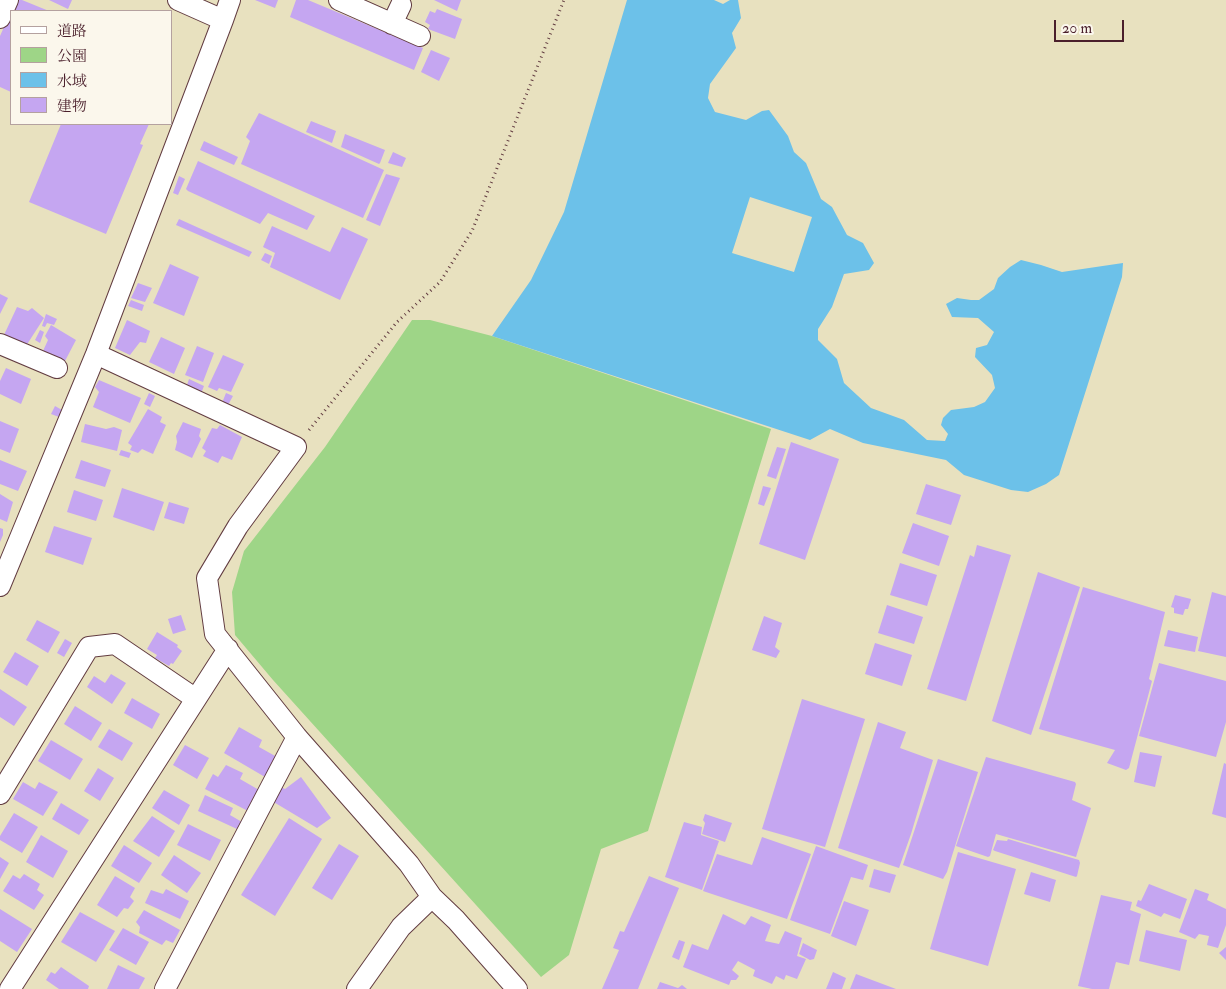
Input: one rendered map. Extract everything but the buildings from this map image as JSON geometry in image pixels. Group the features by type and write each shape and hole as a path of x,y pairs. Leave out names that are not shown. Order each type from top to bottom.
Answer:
{"street":[{"path":"0,18 8,0"},
{"path":"178,0 223,20"},
{"path":"2,577 96,354 230,0"},
{"path":"339,0 420,36"},
{"path":"392,24 400,5"},
{"path":"0,344 57,368"},
{"path":"96,354 296,447 238,526 207,578 215,634 297,737 409,864 432,897 456,920 517,989"},
{"path":"0,794 89,646 115,644 196,698"},
{"path":"10,989 228,649"},
{"path":"166,989 297,737"},
{"path":"357,989 401,927 432,897"}],"path":[{"path":"296,447 397,322 440,282 472,231 564,0"}],"green space":[{"path":"412,320 430,320 492,336 771,429 648,831 601,849 569,955 541,977 273,680 235,635 232,592 244,551 325,447"}],"water":[{"path":"627,0 714,0 723,4 730,0 738,0 741,18 732,33 736,48 710,84 708,98 715,112 746,120 762,111 769,110 788,136 794,152 806,163 821,199 832,207 847,235 863,243 874,263 869,270 844,274 832,307 818,329 818,340 837,359 844,383 871,408 904,420 927,440 945,441 948,434 941,425 943,418 951,410 974,407 985,402 995,388 992,375 975,357 976,348 987,345 994,332 978,318 952,317 946,304 957,298 979,300 994,289 998,278 1021,260 1062,272 1123,263 1122,277 1059,475 1046,484 1028,492 1011,490 964,475 946,460 863,443 830,429 810,440 492,336 531,280 564,212","holes":["750,197 812,217 794,272 732,253"]}]}
